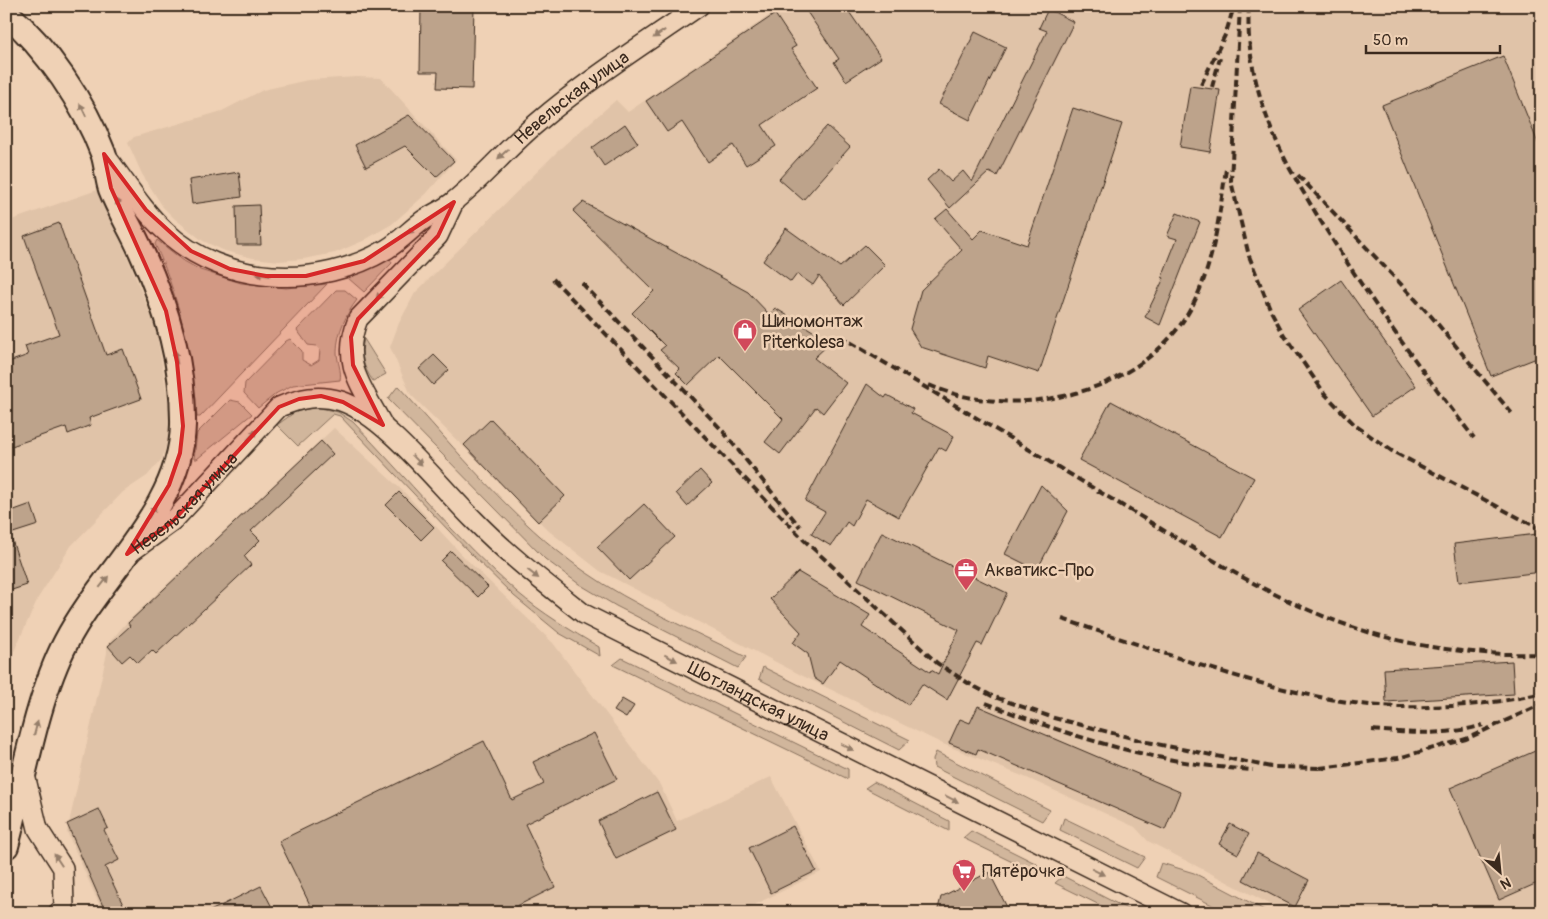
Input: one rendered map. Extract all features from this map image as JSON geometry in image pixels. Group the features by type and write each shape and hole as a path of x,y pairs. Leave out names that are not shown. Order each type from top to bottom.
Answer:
{"main road":[{"path":"6,13 52,63 81,105 104,154 111,188 142,251 166,311 177,362 182,398 183,426 180,453 169,485 127,554"},
{"name":"Невельская улица","path":"6,846 45,695 65,644 97,591 127,554"}],"street":[{"name":"Невельская улица","path":"454,202 536,123 608,68 699,6"},
{"path":"104,154 146,210 165,231 191,252 230,269 266,276 306,276 364,261 401,240 422,221 454,202"},
{"path":"383,425 359,381 353,365 351,337 358,319 438,236 454,202"},
{"name":"Невельская улица","path":"127,554 172,522 279,407 299,398 321,396 343,402 383,425"},
{"name":"Шотландская улица","path":"383,425 518,563 584,614 1181,913"},
{"path":"25,775 38,829 63,868 64,908 58,913"}],"highlighted area":[{"path":"104,154 146,210 191,251 230,269 266,276 306,276 364,261 454,202 438,236 358,319 351,337 353,365 383,425 343,402 321,396 299,399 279,407 172,522 127,554 169,485 180,453 183,426 177,362 166,311 111,188"}],"shaded area":[{"path":"783,6 1542,6 1542,913 1287,913 1148,841 1135,827 1027,778 943,744 803,676 600,571 549,531 411,395 390,347 399,323 415,293 563,146 616,100 628,112"},
{"path":"357,77 381,78 456,160 426,194 392,224 363,241 335,253 279,261 253,258 225,251 203,241 163,207 142,174 128,143 134,137 222,111 263,90 308,80"},
{"path":"100,189 156,328 171,418 167,443 162,459 147,476 123,492 71,546 38,598 6,669 6,222"},
{"path":"157,240 184,261 200,270 241,283 286,288 327,284 200,417 197,417 192,372 184,328 164,265 155,244"},
{"path":"390,259 392,263 364,292 348,278"},
{"path":"336,290 345,290 357,300 349,311 340,331 337,345 340,380 293,385 277,393 258,408 244,393 245,383 290,339 302,351 302,360 311,365 319,360 320,350 316,346 308,345 297,330"},
{"path":"364,339 386,374 373,381 363,361"},
{"path":"398,386 486,484 533,530 558,551 603,584 664,617 746,657 738,668 616,606 579,584 545,559 388,399"},
{"path":"230,400 240,402 252,414 197,459 194,459 197,433"},
{"path":"316,407 338,412 353,422 453,530 495,572 536,607 599,647 600,656 559,633 514,596 468,551 340,416 333,414 298,446 277,425 295,412"},
{"path":"334,428 405,493 465,558 553,643 660,785 677,821 771,777 821,872 738,913 103,913 67,832 107,653 107,645 127,622"},
{"path":"622,658 848,769 848,779 613,665"},
{"path":"763,667 910,740 899,750 759,679"},
{"path":"936,752 1050,810 1042,821 934,767 933,759"},
{"path":"874,782 949,821 949,831 865,788"},
{"path":"1064,818 1145,857 1137,868 1060,830"},
{"path":"971,831 1037,864 1039,875 963,838"},
{"path":"1161,863 1194,873 1270,913 1228,913 1156,877"},
{"path":"1063,876 1135,913 1116,913 1055,883"}],"building":[{"path":"421,6 474,6 472,89 437,88 438,72 420,72"},
{"path":"803,6 845,6 881,58 846,81 834,62 839,59"},
{"path":"1048,9 1074,22 997,176 989,172 950,208 927,180 939,169 951,182 963,171 972,182 1047,31 1039,28"},
{"path":"775,14 796,46 791,49 817,88 762,125 776,146 746,165 733,145 708,162 682,122 667,132 646,101"},
{"path":"975,32 1006,47 970,120 939,104"},
{"path":"1503,56 1542,153 1542,356 1491,376 1382,105"},
{"path":"1190,86 1220,90 1210,152 1180,147"},
{"path":"1073,108 1122,124 1039,373 988,356 985,368 921,347 910,329 921,290 962,250 935,219 947,209 973,239 982,230 1027,245"},
{"path":"409,115 454,161 436,177 405,146 366,167 355,145"},
{"path":"625,124 638,143 604,166 592,148"},
{"path":"827,126 850,147 803,200 779,179"},
{"path":"239,172 242,197 192,204 189,180"},
{"path":"583,202 748,292 769,314 775,308 831,342 814,358 846,383 823,413 816,407 780,454 765,442 783,419 719,355 688,385 676,373 680,369 660,350 665,346 632,313 654,291 573,211"},
{"path":"259,205 261,245 237,245 236,206"},
{"path":"1177,213 1200,222 1160,325 1145,317 1164,278 1162,277 1177,239 1167,236"},
{"path":"59,223 106,355 123,349 141,399 89,418 91,425 68,434 66,427 6,448 6,363 28,355 25,346 59,334 24,236"},
{"path":"786,228 840,267 865,245 885,265 844,305 819,276 813,285 797,274 791,282 763,261"},
{"path":"1341,280 1416,386 1372,416 1298,310"},
{"path":"434,355 449,370 433,385 419,369"},
{"path":"867,384 885,398 887,395 913,409 911,413 954,436 946,451 939,447 899,517 866,499 852,526 847,522 831,546 811,534 825,512 805,501"},
{"path":"1111,401 1254,478 1222,537 1079,460"},
{"path":"491,419 565,496 538,522 464,445"},
{"path":"321,441 333,454 251,531 260,540 244,556 251,565 156,654 152,650 138,663 130,655 122,662 108,646 130,626 128,623"},
{"path":"700,470 712,483 687,506 676,493"},
{"path":"1041,485 1068,511 1037,570 1005,554"},
{"path":"399,492 434,527 421,540 386,505"},
{"path":"31,504 38,525 10,534 27,585 6,592 6,513"},
{"path":"644,504 675,537 629,580 597,547"},
{"path":"882,532 1007,593 982,645 977,643 947,700 922,684 908,705 840,660 823,684 814,678 808,654 793,643 801,632 770,599 798,572 870,615 862,627 930,672 931,670 938,674 959,630 858,580"},
{"path":"1537,534 1541,572 1459,582 1454,544"},
{"path":"451,551 488,587 478,597 441,561"},
{"path":"1512,661 1514,694 1386,702 1384,669"},
{"path":"622,699 634,706 626,718 614,711"},
{"path":"978,706 1180,792 1165,830 978,749 976,754 949,743 960,719 970,723"},
{"path":"594,733 617,779 525,824 555,887 503,913 314,913 279,841 484,741 512,800 544,784 533,762"},
{"path":"1542,748 1542,881 1499,900 1450,788"},
{"path":"657,792 676,830 616,859 598,821"},
{"path":"99,809 108,828 104,830 119,860 105,867 127,913 106,913 67,824"},
{"path":"1230,824 1249,834 1238,854 1219,844"},
{"path":"793,826 816,871 771,893 749,848"},
{"path":"1257,853 1309,880 1295,907 1243,880"},
{"path":"989,872 1010,913 937,913 941,897"},
{"path":"261,886 275,913 206,913"}],"railway":[{"path":"1201,85 1226,33 1234,6"},
{"path":"1240,6 1231,181 1249,256 1271,311 1284,335 1325,394 1356,426 1392,451 1542,530"},
{"path":"1249,6 1250,48 1258,90 1272,130 1290,169 1332,239 1377,307 1424,373 1474,438"},
{"path":"1212,87 1220,58"},
{"path":"929,385 962,396 998,401 1035,400 1071,394 1106,382 1138,365 1165,343 1187,315 1196,299 1214,244 1226,169"},
{"path":"1298,175 1431,316 1514,416"},
{"path":"553,279 804,540 937,663 968,683 992,696 1054,718 1147,742 1271,767 1326,768"},
{"path":"582,283 721,429 800,527"},
{"path":"840,336 1228,569 1304,608 1341,623 1417,644 1498,654 1542,654"},
{"path":"1062,619 1248,680 1286,690 1361,704 1404,707 1452,706 1500,701 1542,693"},
{"path":"986,703 1051,727 1117,747 1184,762 1253,770"},
{"path":"1320,768 1398,758 1466,739 1542,704"},
{"path":"1372,730 1414,733 1442,732 1483,725"}],"place":[{"name":"Шиномонтаж Piterkolesa","path":"745,352"},
{"name":"Акватикс-Про","path":"966,591"},
{"name":"Пятёрочка","path":"964,892"}]}
